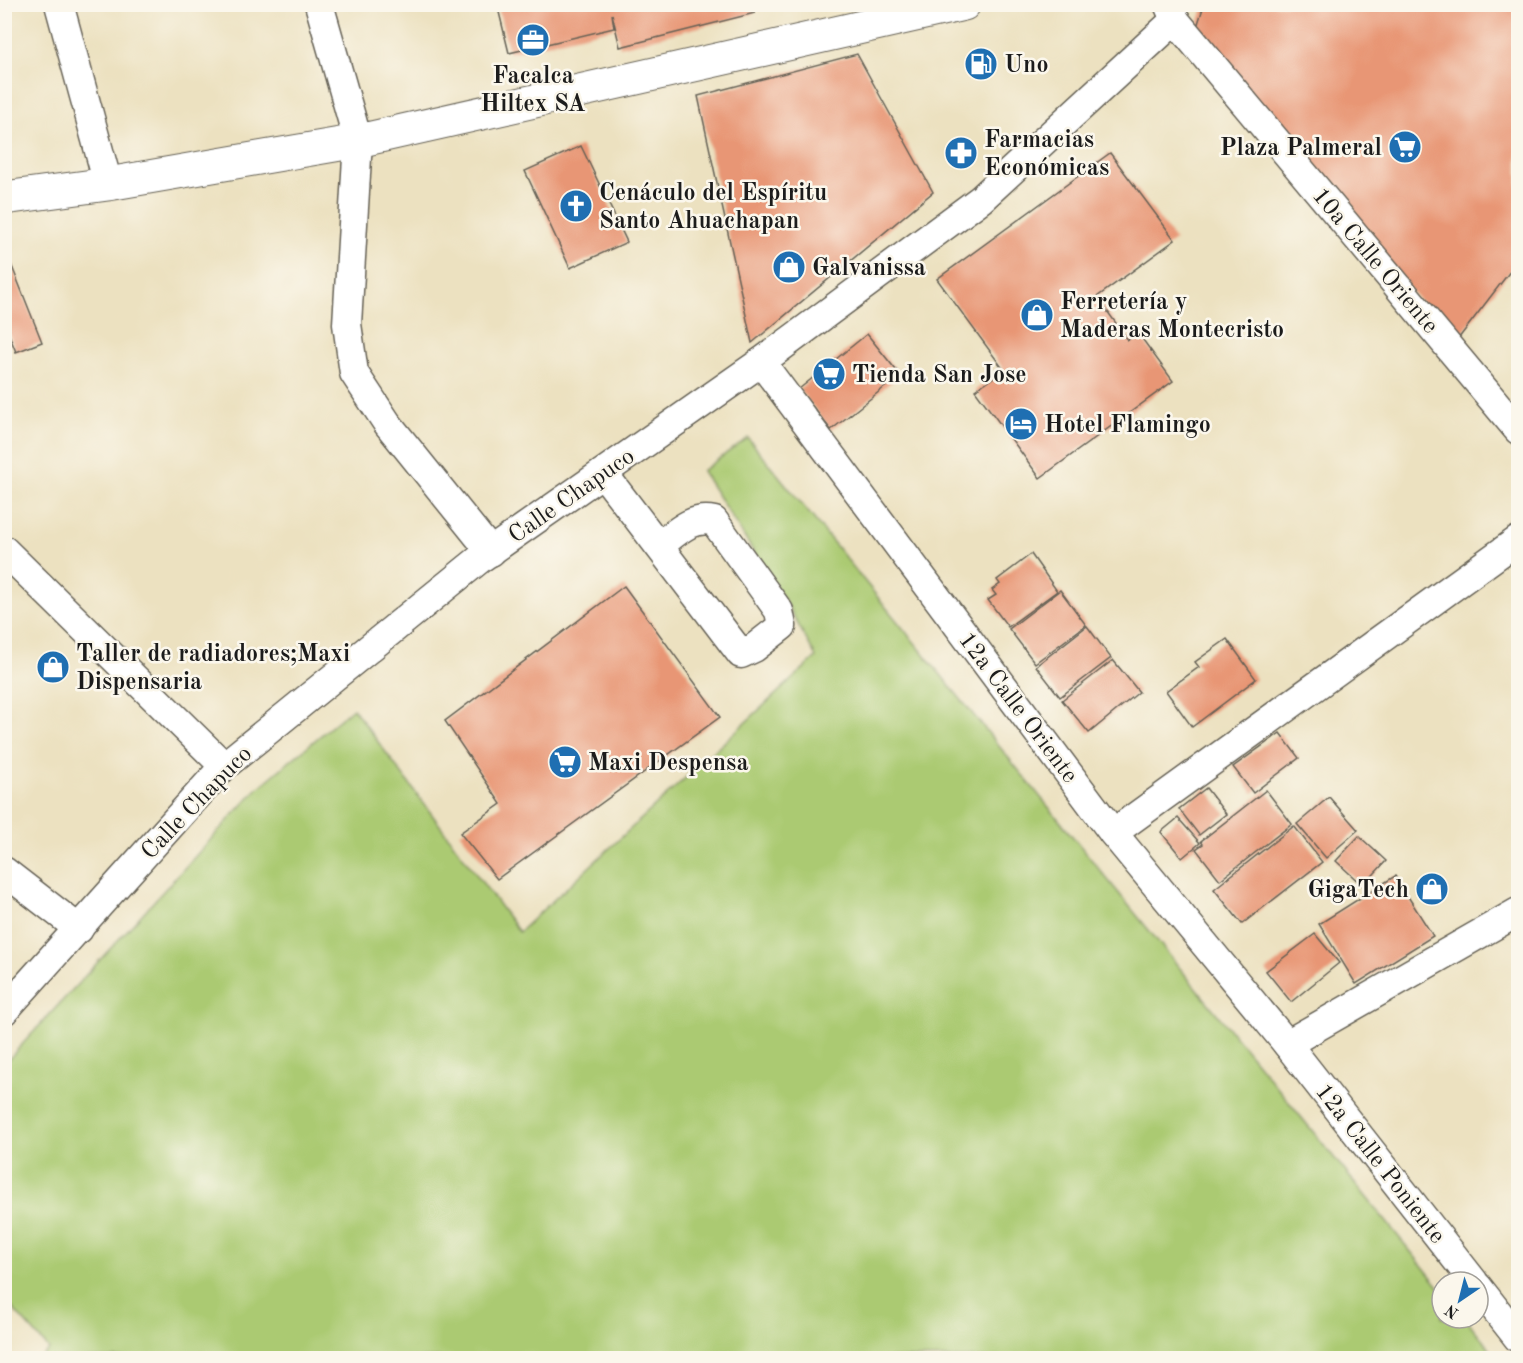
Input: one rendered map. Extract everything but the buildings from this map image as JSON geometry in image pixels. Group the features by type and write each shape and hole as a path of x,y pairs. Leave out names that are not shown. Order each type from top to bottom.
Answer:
{"main road":[{"path":"4,198 108,184 358,141 964,4"}],"street":[{"path":"59,4 108,184"},
{"path":"319,4 358,141 347,324 354,373 387,423 491,552"},
{"name":"Calle Chapuco","path":"4,1011 224,766 491,552 761,362 981,199 1172,12"},
{"name":"10a Calle Oriente","path":"1172,12 1518,430"},
{"name":"12a Calle Oriente","path":"761,362 1113,832 1287,1044"},
{"path":"603,473 741,654 754,648 782,626 779,611 714,520 703,518 689,523 659,546"},
{"path":"1113,832 1518,540"},
{"path":"4,550 224,766"},
{"path":"4,871 79,929"},
{"path":"1287,1044 1518,912"},
{"name":"12a Calle Poniente","path":"1287,1044 1465,1270"},
{"path":"1490,1302 1518,1338"}],"green space":[{"path":"748,438 1430,1275 1430,1330 1475,1330 1498,1358 40,1358 49,1349 5,1300 5,1063 258,788 353,708 519,932 816,657 785,601 702,471"}],"place":[{"name":"Facalca Hiltex SA","path":"533,40"},
{"name":"Uno","path":"981,64"},
{"name":"Plaza Palmeral","path":"1405,147"},
{"name":"Farmacias Económicas","path":"961,153"},
{"name":"Cenáculo del Espíritu Santo Ahuachapan","path":"576,206"},
{"name":"Galvanissa","path":"789,267"},
{"name":"Ferretería y Maderas Montecristo","path":"1037,315"},
{"name":"Tienda San Jose","path":"829,374"},
{"name":"Hotel Flamingo","path":"1021,424"},
{"name":"Taller de radiadores;Maxi Dispensaria","path":"53,667"},
{"name":"Maxi Despensa","path":"565,762"},
{"name":"GigaTech","path":"1432,889"}]}
